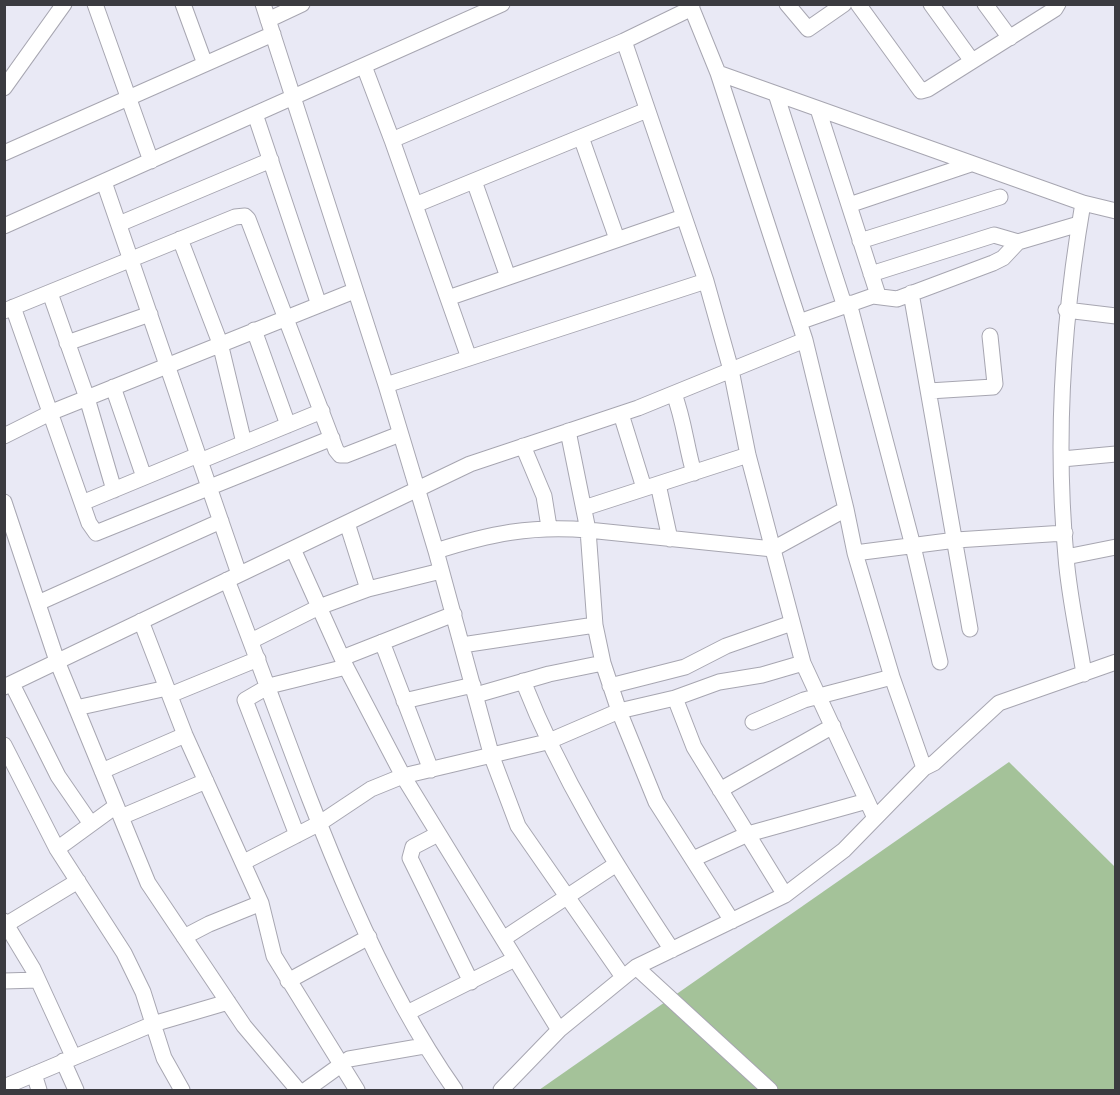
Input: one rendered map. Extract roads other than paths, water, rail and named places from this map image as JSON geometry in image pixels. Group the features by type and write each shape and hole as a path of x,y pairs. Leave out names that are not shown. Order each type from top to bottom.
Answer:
{"street":[{"path":"4,88 64,4"},
{"path":"95,4 151,161"},
{"path":"183,4 205,63"},
{"path":"263,4 291,97 386,385 454,614 492,757 518,826 568,897 629,972 770,1090"},
{"path":"4,153 205,63 270,27 302,4"},
{"path":"4,226 502,4"},
{"path":"787,4 808,29 844,4"},
{"path":"858,4 921,91 928,89 1010,38 1055,9 1058,4"},
{"path":"931,4 972,61"},
{"path":"985,4 1010,38"},
{"path":"392,140 624,41 691,6 718,73 805,340 855,553 892,677 924,768"},
{"path":"624,41 706,281 731,370 748,455 803,663 875,818"},
{"path":"364,66 469,358"},
{"path":"718,73 1083,203 1116,211"},
{"path":"776,94 846,303 913,546 940,662"},
{"path":"818,109 878,295"},
{"path":"415,205 647,110"},
{"path":"255,114 319,305"},
{"path":"581,137 617,239"},
{"path":"119,224 271,160"},
{"path":"849,205 971,164"},
{"path":"474,181 508,277"},
{"path":"104,182 221,522 233,577 251,641 320,823 369,937 407,1013 424,1046 455,1090"},
{"path":"860,241 1000,197"},
{"path":"1083,203 1066,310 1062,459 1066,557 1084,674"},
{"path":"332,438 102,532 91,530 51,412 9,309 235,217 245,216 248,219 322,411 332,438 336,450 343,456 400,434"},
{"path":"448,298 683,217"},
{"path":"799,322 846,303 878,295 890,299 911,293 993,263 1003,258 1018,242 1079,224"},
{"path":"871,274 994,235 1018,242"},
{"path":"180,239 220,344 244,443"},
{"path":"386,385 706,281"},
{"path":"4,436 51,412 354,291"},
{"path":"50,292 87,398 114,490"},
{"path":"911,293 970,629"},
{"path":"1066,310 1116,316"},
{"path":"67,343 150,314"},
{"path":"254,330 288,425"},
{"path":"928,391 993,387 995,384 990,336"},
{"path":"91,824 58,776 8,686 470,464 621,414 805,340"},
{"path":"112,387 144,477"},
{"path":"674,394 685,427 685,442 694,473"},
{"path":"82,503 144,477 244,443 322,411"},
{"path":"621,414 670,539"},
{"path":"568,431 588,530 596,625 610,686 656,802 732,921"},
{"path":"523,446 544,496 549,527"},
{"path":"1062,459 1116,454"},
{"path":"584,508 748,455"},
{"path":"5,508 57,661 148,883 244,1026 298,1090"},
{"path":"436,551 479,537 549,527 773,549 846,509"},
{"path":"38,603 221,522"},
{"path":"347,523 368,589"},
{"path":"855,553 956,540 1065,533"},
{"path":"1066,557 1116,547"},
{"path":"293,549 344,663 402,776 559,1030"},
{"path":"251,641 319,607 368,589 441,571"},
{"path":"297,835 246,704 249,697 269,686 344,663 382,642 454,614"},
{"path":"141,621 185,735 261,903 274,956 357,1090"},
{"path":"610,686 685,667 735,643 792,623"},
{"path":"462,645 596,625"},
{"path":"382,642 431,770"},
{"path":"76,708 168,691 258,659"},
{"path":"501,1090 559,1030 629,972 785,895 844,850 924,768 999,703 1116,662"},
{"path":"405,701 523,681 603,663"},
{"path":"244,862 320,823 371,789 402,776 492,757 547,742 619,711 675,698 718,682 762,675 803,663"},
{"path":"753,722 794,704 892,677"},
{"path":"523,681 547,742 615,865 672,950"},
{"path":"675,698 694,747 785,895"},
{"path":"720,790 833,726"},
{"path":"102,771 185,735"},
{"path":"4,745 57,849 124,953 143,992 164,1058 182,1090"},
{"path":"57,849 91,824 206,781"},
{"path":"693,859 748,834 867,801"},
{"path":"438,834 413,848 410,858 471,982"},
{"path":"503,939 615,865"},
{"path":"76,1090 68,1059 38,980 6,922 78,881"},
{"path":"184,937 261,903"},
{"path":"288,981 369,937"},
{"path":"407,1013 515,959"},
{"path":"4,981 38,980"},
{"path":"4,1087 153,1024 228,1002"},
{"path":"306,1090 340,1064 357,1057 424,1046"},
{"path":"34,1074 39,1090"}]}
